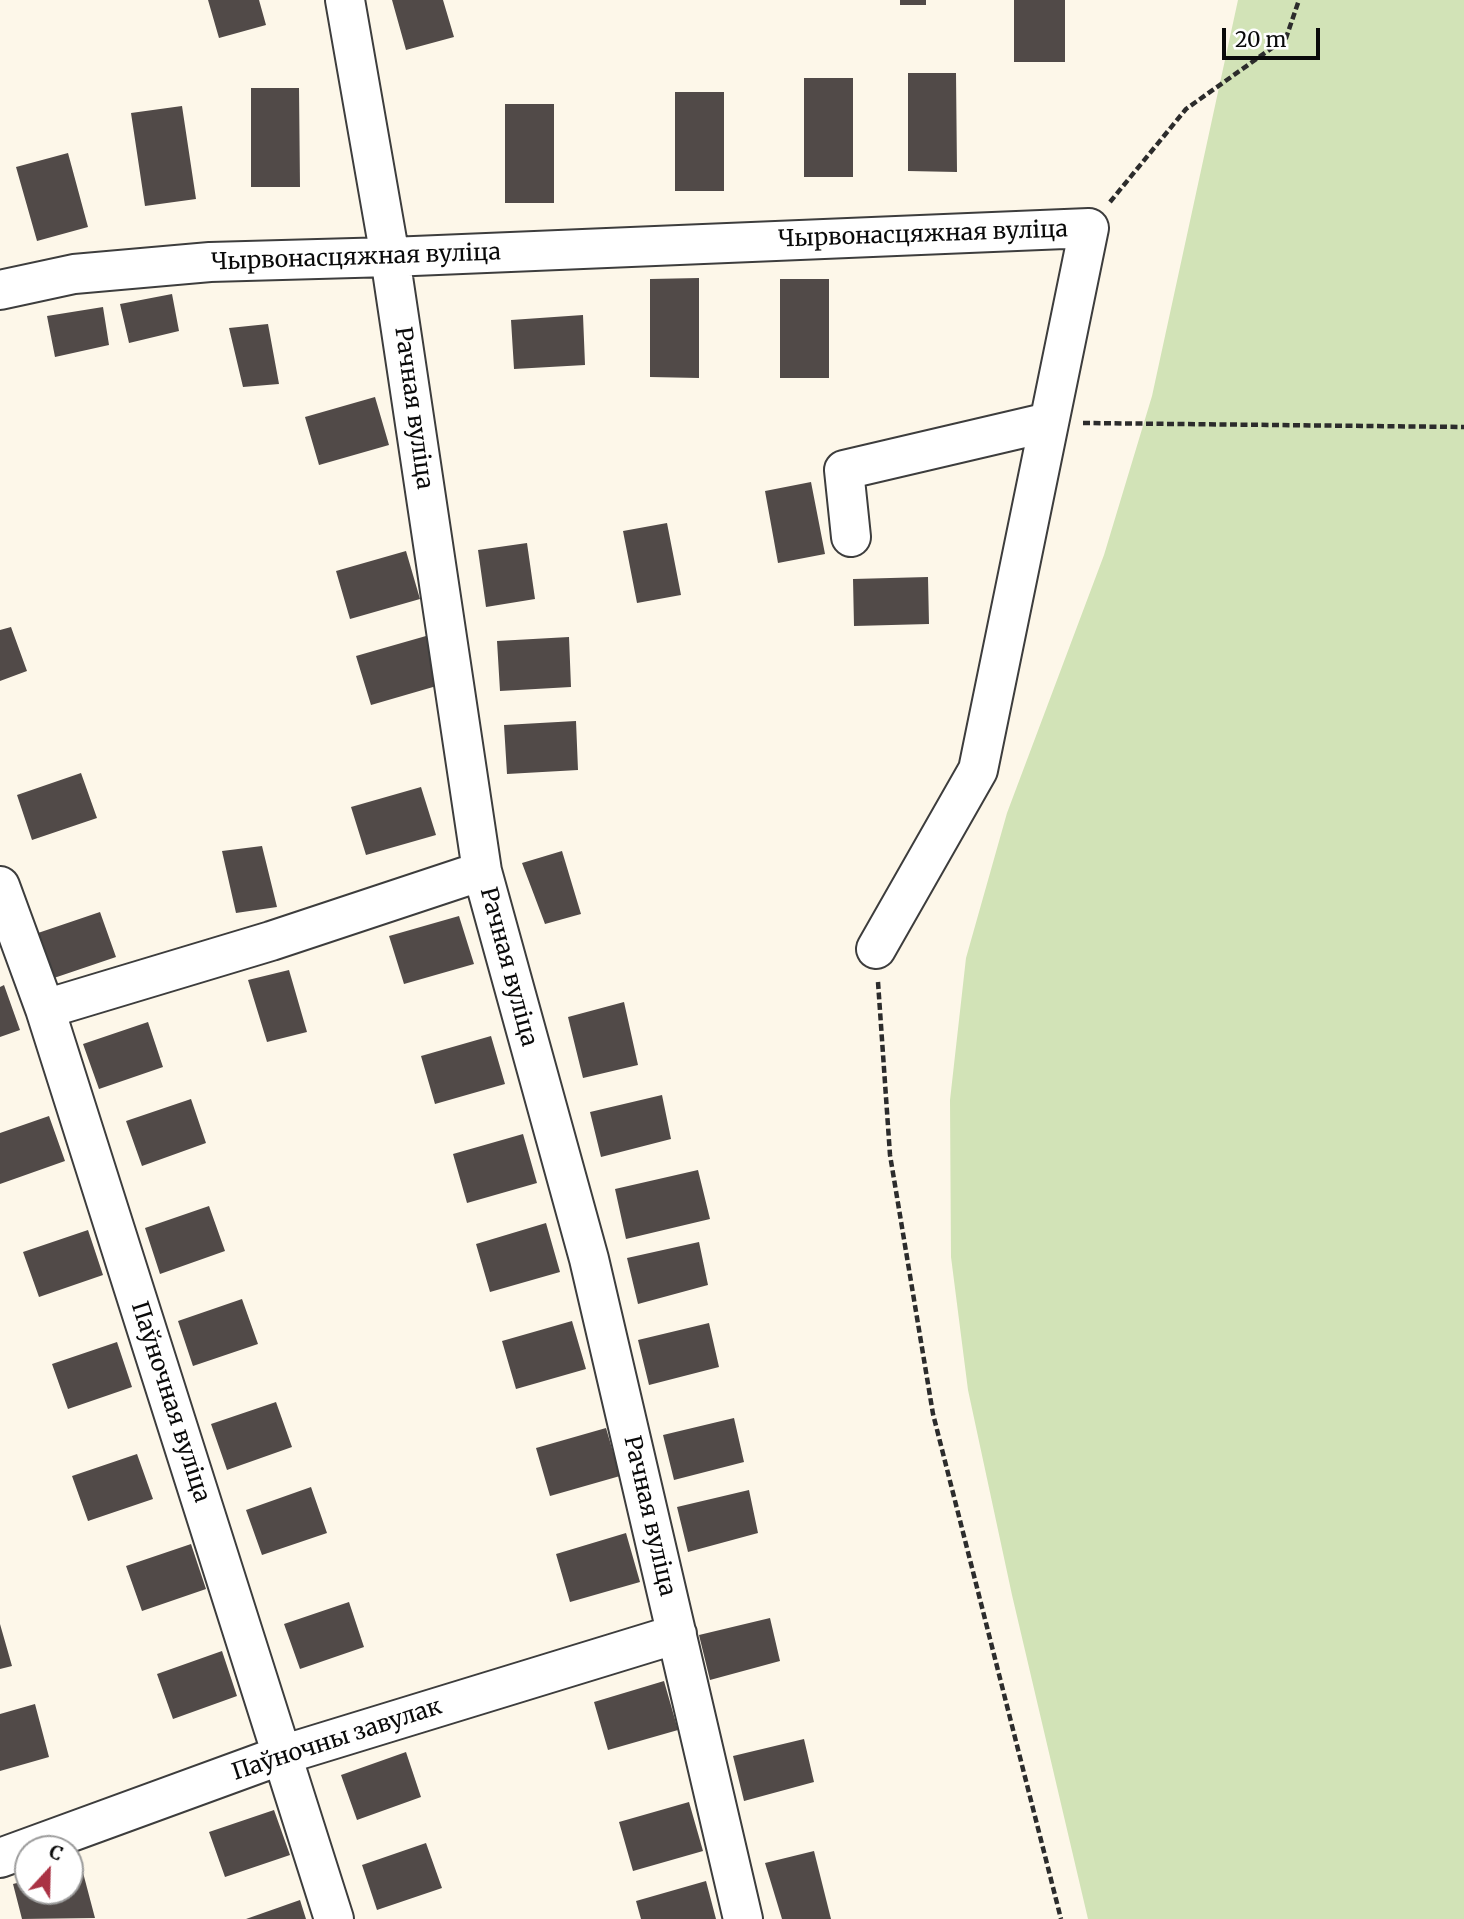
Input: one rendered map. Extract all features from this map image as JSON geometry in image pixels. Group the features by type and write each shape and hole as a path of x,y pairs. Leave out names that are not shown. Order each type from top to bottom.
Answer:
{"street":[{"name":"Рачная вуліца","path":"345,0 390,257 482,871 589,1259 743,1919"},
{"name":"Чырвонасцяжная вуліца","path":"0,290 74,274 210,262 1089,229 978,770 876,949"},
{"path":"851,537 844,470 1049,422"},
{"path":"44,1009 271,941 482,871"},
{"name":"Паўночная вуліца","path":"0,886 44,1009 334,1919"},
{"name":"Паўночны завулак","path":"0,1858 282,1755 677,1634"}],"path":[{"path":"1089,229 1186,109 1286,38 1299,0"},
{"path":"1049,422 1464,427"},
{"path":"876,949 890,1155 933,1414 1061,1919"}],"green space":[{"path":"1238,0 1464,0 1464,1919 1088,1919 1012,1595 968,1390 951,1257 950,1100 966,958 1007,813 1104,555 1152,396"}],"building":[{"path":"208,0 259,0 266,25 219,38"},
{"path":"392,0 443,0 454,37 406,50"},
{"path":"900,0 926,0 926,5 900,5"},
{"path":"1014,0 1065,0 1065,62 1014,62"},
{"path":"908,73 956,73 957,172 908,171"},
{"path":"804,78 853,78 853,177 804,177"},
{"path":"251,88 299,88 300,187 251,187"},
{"path":"675,92 724,92 724,191 675,191"},
{"path":"505,104 554,104 554,203 505,203"},
{"path":"182,106 196,199 145,206 131,113"},
{"path":"68,153 88,227 37,241 16,167"},
{"path":"699,278 699,378 650,377 650,279"},
{"path":"780,279 829,279 829,378 780,378"},
{"path":"172,294 179,331 129,343 120,304"},
{"path":"103,307 109,345 55,357 47,316"},
{"path":"583,315 585,365 514,369 511,320"},
{"path":"268,324 279,384 243,387 229,328"},
{"path":"375,397 389,445 319,465 305,417"},
{"path":"811,482 825,554 778,563 765,491"},
{"path":"667,523 681,595 637,603 623,531"},
{"path":"527,543 535,599 486,607 478,550"},
{"path":"406,551 420,599 350,619 336,571"},
{"path":"928,577 929,624 854,626 853,579"},
{"path":"11,627 27,671 0,681 0,630"},
{"path":"426,636 440,685 371,705 356,656"},
{"path":"569,637 571,687 500,691 497,641"},
{"path":"576,721 578,770 507,774 504,725"},
{"path":"81,773 97,818 32,840 17,795"},
{"path":"421,787 436,835 366,855 351,807"},
{"path":"262,846 277,907 236,913 222,851"},
{"path":"562,851 581,914 545,924 522,863"},
{"path":"100,912 116,957 51,979 35,934"},
{"path":"459,916 474,964 404,984 389,936"},
{"path":"289,970 307,1032 267,1042 248,980"},
{"path":"4,985 20,1030 0,1037 0,987"},
{"path":"624,1002 638,1065 583,1078 568,1017"},
{"path":"148,1022 163,1067 99,1089 83,1044"},
{"path":"491,1036 505,1084 435,1104 421,1056"},
{"path":"662,1095 671,1139 601,1157 590,1112"},
{"path":"191,1099 206,1143 142,1166 126,1121"},
{"path":"49,1116 65,1161 0,1184 0,1133"},
{"path":"523,1134 537,1183 467,1203 453,1154"},
{"path":"698,1170 710,1219 626,1239 615,1189"},
{"path":"209,1206 225,1251 160,1274 145,1228"},
{"path":"546,1223 560,1272 490,1292 476,1244"},
{"path":"88,1230 103,1275 39,1297 23,1252"},
{"path":"699,1242 708,1285 638,1304 627,1258"},
{"path":"242,1299 258,1344 193,1366 178,1321"},
{"path":"572,1321 586,1369 516,1389 502,1341"},
{"path":"709,1323 719,1367 649,1385 638,1340"},
{"path":"117,1342 132,1387 68,1409 52,1364"},
{"path":"276,1402 292,1447 227,1470 211,1424"},
{"path":"734,1418 744,1462 674,1480 663,1435"},
{"path":"606,1428 620,1476 550,1496 536,1448"},
{"path":"137,1454 153,1499 88,1521 72,1476"},
{"path":"311,1487 327,1533 262,1555 246,1510"},
{"path":"749,1490 758,1533 688,1552 677,1507"},
{"path":"626,1533 640,1582 570,1602 556,1554"},
{"path":"191,1544 206,1589 142,1611 126,1566"},
{"path":"349,1602 364,1647 300,1669 284,1624"},
{"path":"770,1618 780,1661 710,1680 699,1635"},
{"path":"0,1624 12,1666 0,1669"},
{"path":"222,1651 237,1696 173,1719 157,1674"},
{"path":"664,1681 678,1730 608,1750 594,1702"},
{"path":"35,1704 49,1757 0,1771 0,1714"},
{"path":"804,1739 814,1782 744,1801 733,1756"},
{"path":"406,1752 421,1797 357,1820 341,1775"},
{"path":"689,1802 703,1851 633,1871 619,1822"},
{"path":"274,1810 290,1855 225,1877 209,1832"},
{"path":"426,1843 442,1888 377,1910 362,1865"},
{"path":"814,1851 831,1919 782,1919 765,1863"},
{"path":"84,1876 95,1918 22,1919 18,1905 84,1905"},
{"path":"706,1881 716,1919 641,1919 636,1901"},
{"path":"300,1900 306,1919 246,1919"}]}
